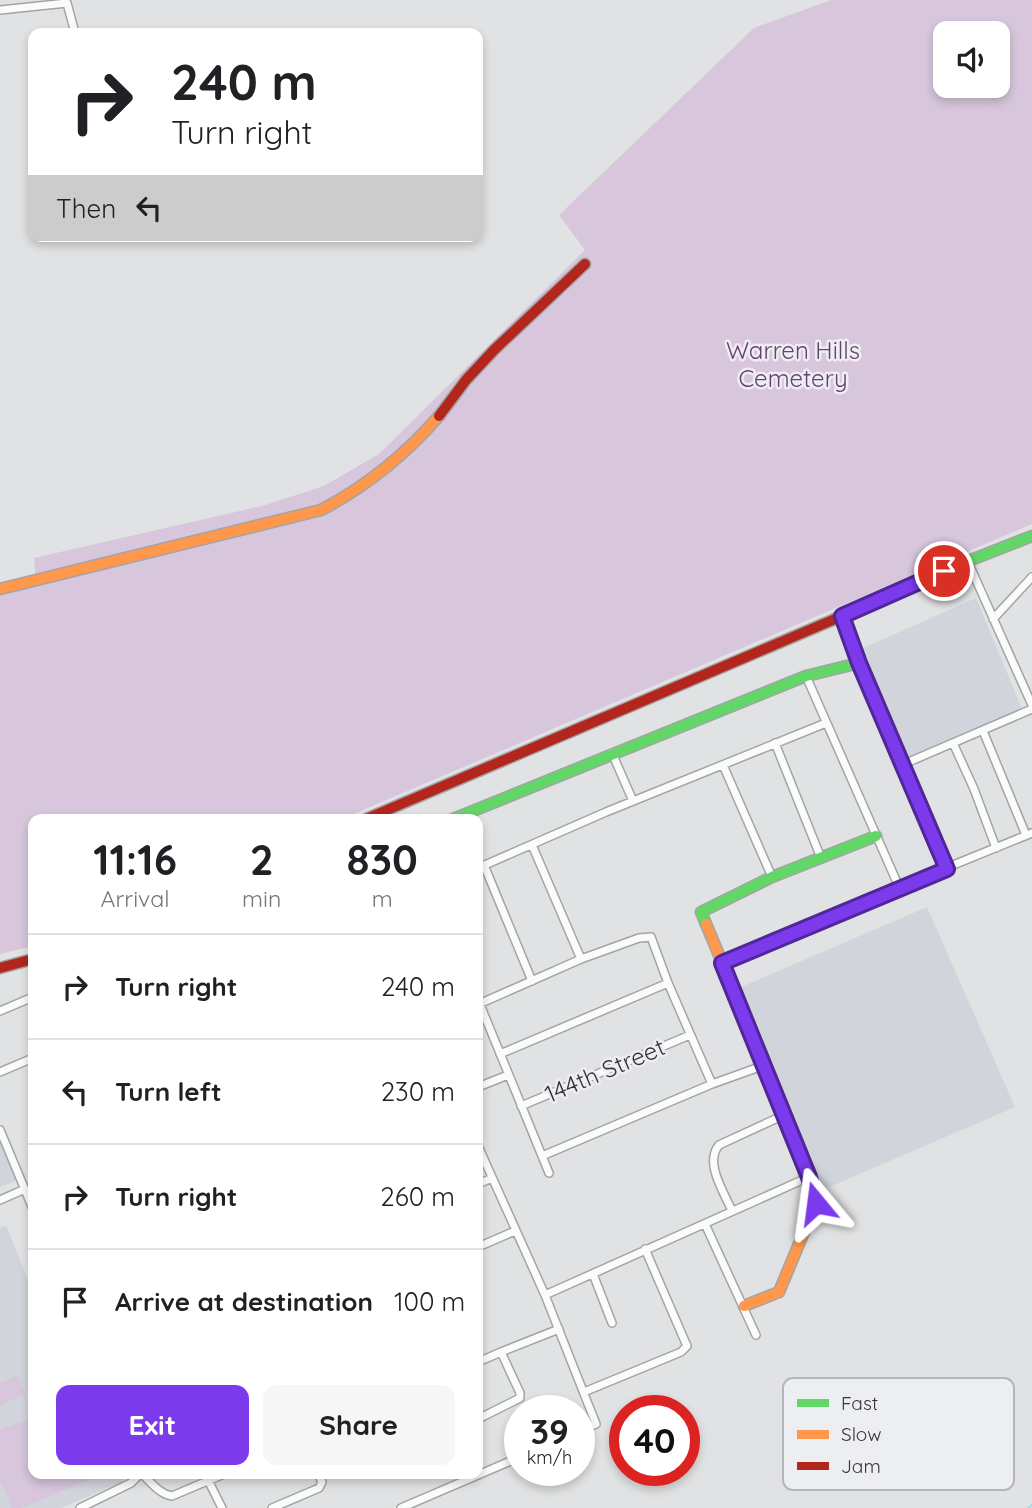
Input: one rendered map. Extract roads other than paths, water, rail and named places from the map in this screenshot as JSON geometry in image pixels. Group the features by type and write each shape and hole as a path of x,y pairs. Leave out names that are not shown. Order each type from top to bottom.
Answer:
{"street":[{"path":"0,10 67,3 74,28"},
{"path":"0,589 321,510 343,500 364,487 408,449 446,409 466,380 585,264"},
{"path":"378,814 842,616 920,580 1032,536"},
{"path":"904,764 1032,707 968,562"},
{"path":"993,619 1032,577"},
{"path":"842,616 859,663 947,869"},
{"path":"465,814 806,676 859,663"},
{"path":"806,676 898,887"},
{"path":"483,865 826,723"},
{"path":"722,963 1029,834 983,731"},
{"path":"775,743 821,858"},
{"path":"953,743 996,848"},
{"path":"612,753 633,801"},
{"path":"723,765 772,877"},
{"path":"744,1306 779,1292 816,1203 809,1177 765,1065 701,912 772,877 876,836"},
{"path":"532,845 581,959"},
{"path":"483,871 532,981"},
{"path":"483,1000 581,959 639,938 650,937 712,1084"},
{"path":"0,968 28,960"},
{"path":"500,1054 668,983"},
{"path":"0,1011 28,999"},
{"path":"483,1014 549,1173"},
{"name":"144th Street","path":"521,1106 690,1035"},
{"path":"0,1072 28,1061"},
{"path":"542,1156 712,1084 765,1065"},
{"path":"483,1085 508,1075"},
{"path":"732,1211 713,1165 714,1151 719,1144 784,1115"},
{"path":"0,1130 28,1196"},
{"path":"483,1157 545,1295 585,1395"},
{"path":"545,1295 809,1177"},
{"path":"483,1182 492,1178"},
{"path":"0,1200 25,1189"},
{"path":"705,1224 756,1335"},
{"path":"483,1245 515,1231"},
{"path":"584,1392 681,1352 687,1346 645,1249"},
{"path":"593,1274 612,1323"},
{"path":"483,1361 559,1329"},
{"path":"483,1416 520,1398 501,1352"},
{"path":"483,1473 504,1464"},
{"path":"80,1508 135,1479"},
{"path":"146,1479 164,1495 172,1496 208,1480 222,1508"},
{"path":"272,1508 318,1489 322,1482 320,1479"},
{"path":"401,1508 469,1479"}],"waterway":[{"path":"1028,1508 1032,1505"}],"park label":[{"name":"Warren Hills Cemetery","path":"793,365"}]}
